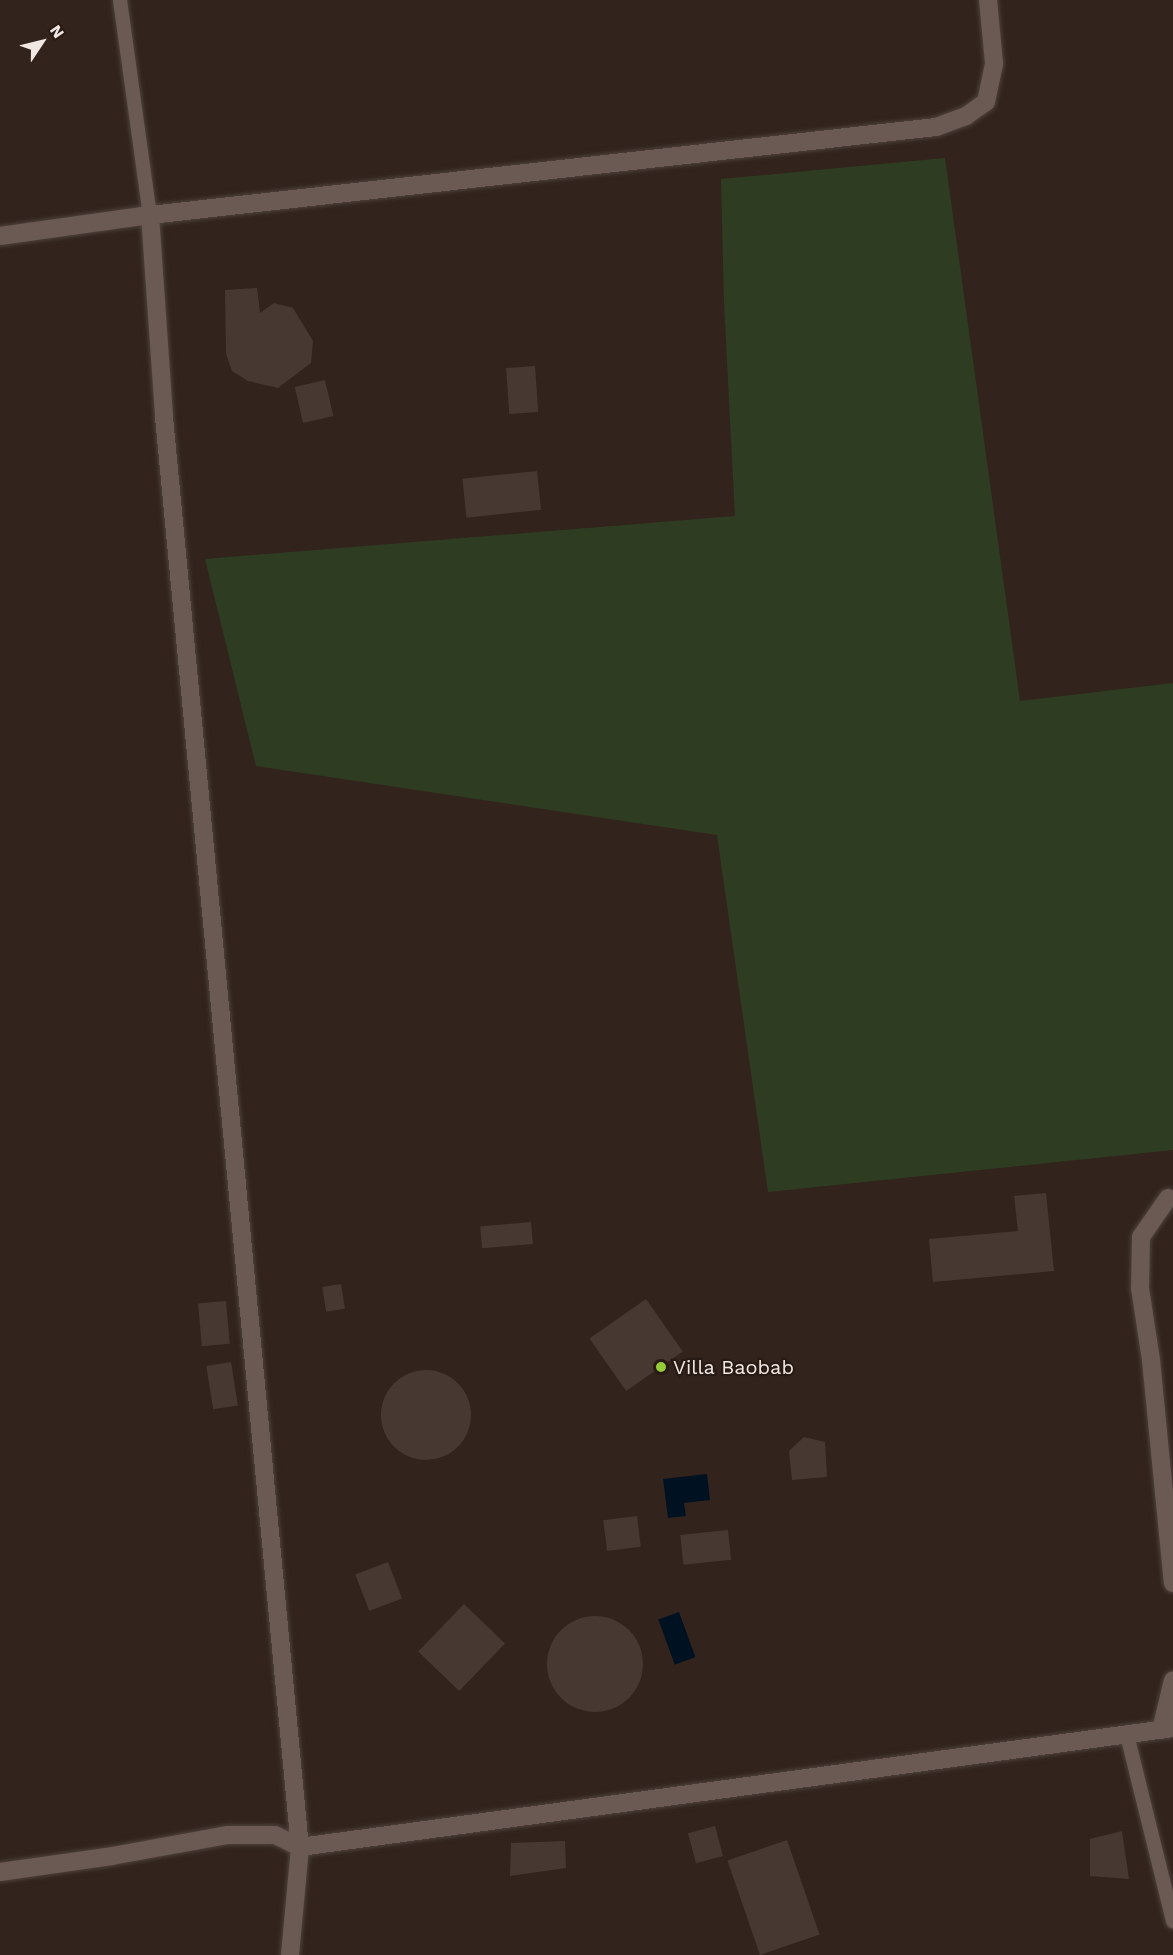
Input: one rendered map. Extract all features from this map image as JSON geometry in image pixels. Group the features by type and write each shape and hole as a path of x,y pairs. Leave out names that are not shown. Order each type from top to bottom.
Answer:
{"street":[{"path":"0,236 150,215 936,127 966,116 986,102 994,63 988,0"},
{"path":"150,215 165,429 300,1847 291,1955"},
{"path":"1168,1198 1141,1237 1140,1288 1150,1360 1173,1583"},
{"path":"0,1872 112,1856 228,1835 275,1835 300,1847 1167,1729 1173,1680"}],"lane":[{"path":"120,0 150,215"},
{"path":"1127,1735 1173,1921"}],"green space":[{"path":"945,158 1020,701 1173,683 1173,1150 768,1192 717,835 256,766 205,559 735,516 724,303 721,179"}],"water":[{"path":"707,1474 710,1500 684,1503 686,1516 668,1518 663,1479"},
{"path":"679,1612 695,1657 675,1665 658,1620"}],"building":[{"path":"257,288 260,313 274,303 293,308 313,341 311,363 278,388 248,381 232,371 226,354 225,290"},
{"path":"535,366 538,412 509,414 506,368"},
{"path":"325,380 333,416 303,423 295,387"},
{"path":"537,471 541,510 466,518 462,479"},
{"path":"1046,1193 1054,1271 933,1282 929,1239 1018,1231 1014,1196"},
{"path":"531,1222 533,1244 482,1248 480,1226"},
{"path":"341,1284 345,1309 326,1312 322,1287"},
{"path":"646,1299 683,1351 626,1391 589,1339"},
{"path":"226,1301 230,1344 202,1346 198,1303"},
{"path":"231,1362 238,1405 213,1409 206,1366"},
{"path":"426,1370 443,1373 458,1383 468,1398 471,1415 468,1432 458,1447 443,1457 426,1460 409,1457 394,1447 384,1432 381,1415 384,1398 394,1383 409,1373"},
{"path":"804,1437 825,1442 827,1477 792,1480 789,1451"},
{"path":"637,1516 641,1547 607,1551 603,1520"},
{"path":"728,1530 731,1560 683,1565 680,1535"},
{"path":"388,1562 402,1598 369,1611 355,1575"},
{"path":"464,1604 505,1644 459,1691 418,1651"},
{"path":"595,1616 613,1620 629,1630 639,1646 643,1664 639,1682 629,1698 613,1708 595,1712 577,1708 561,1698 551,1682 547,1664 551,1646 561,1630 577,1620"},
{"path":"715,1826 723,1856 696,1863 688,1833"},
{"path":"1122,1831 1129,1879 1090,1876 1090,1839"},
{"path":"787,1840 820,1935 760,1955 727,1861"},
{"path":"565,1841 566,1868 510,1876 511,1843"}],"place":[{"name":"Villa Baobab","path":"661,1367"}]}
